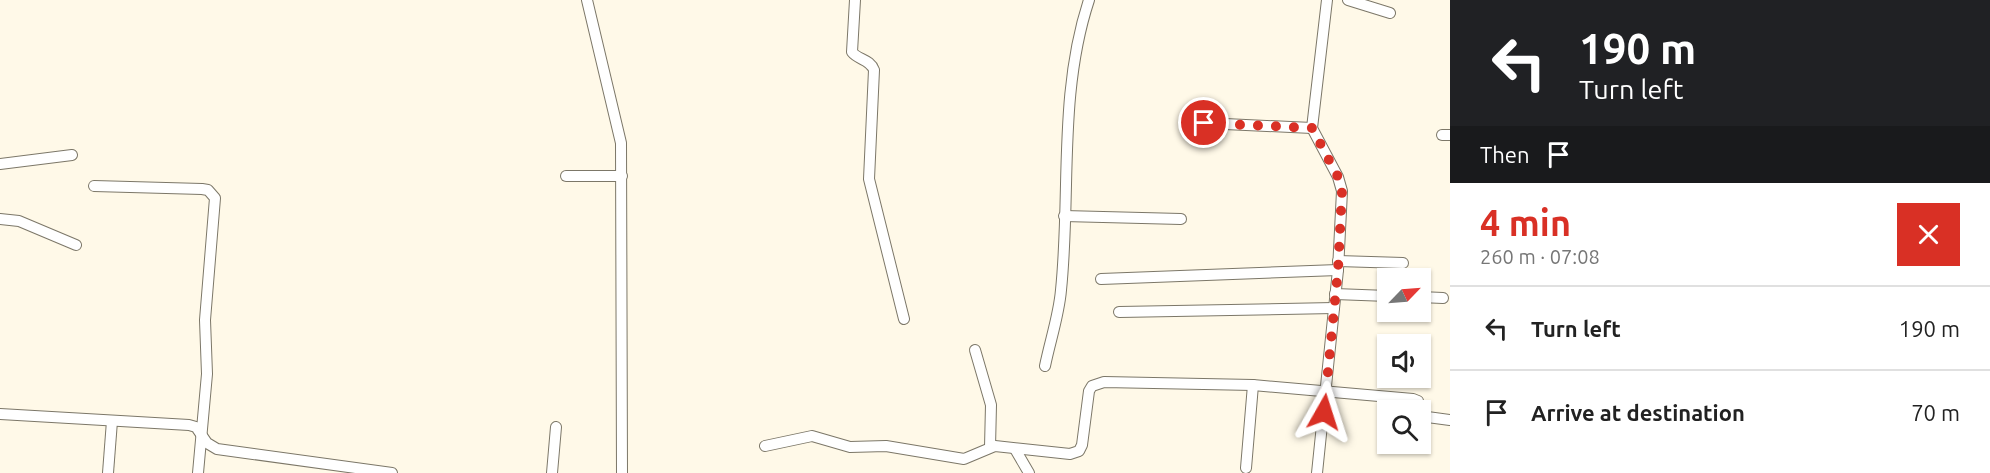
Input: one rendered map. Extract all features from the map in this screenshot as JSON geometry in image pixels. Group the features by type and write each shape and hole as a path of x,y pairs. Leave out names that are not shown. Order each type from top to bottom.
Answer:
{"street":[{"path":"586,0 621,143 622,473"},
{"path":"855,0 852,52 856,57 868,61 874,70 869,179 904,319"},
{"path":"1045,366 1061,291 1068,110 1080,29 1089,0"},
{"path":"1317,473 1338,266 1340,184 1312,128 1327,0"},
{"path":"1348,0 1390,13"},
{"path":"1204,123 1312,128"},
{"path":"0,164 72,155"},
{"path":"566,176 622,176"},
{"path":"94,186 202,189 208,190 215,198 205,320 207,374 198,473"},
{"path":"1064,216 1181,219"},
{"path":"0,219 18,221 76,245"},
{"path":"1101,279 1403,263"},
{"path":"1335,294 1377,296"},
{"path":"1431,297 1443,298"},
{"path":"1119,312 1334,308"},
{"path":"975,350 991,405 990,447"},
{"path":"765,446 818,436 850,447 886,446 964,459 975,457 990,447 1070,454 1079,451 1089,391 1097,384 1253,385 1416,400"},
{"path":"1246,468 1253,385"},
{"path":"0,414 189,425 196,427 207,443 217,449 351,470 388,473"},
{"path":"1431,417 1450,420"},
{"path":"108,473 112,421"},
{"path":"552,473 556,427"},
{"path":"1015,448 1029,473"}],"route":[{"path":"1204,123 1312,128 1338,177 1342,191 1338,270 1324,412"}]}
